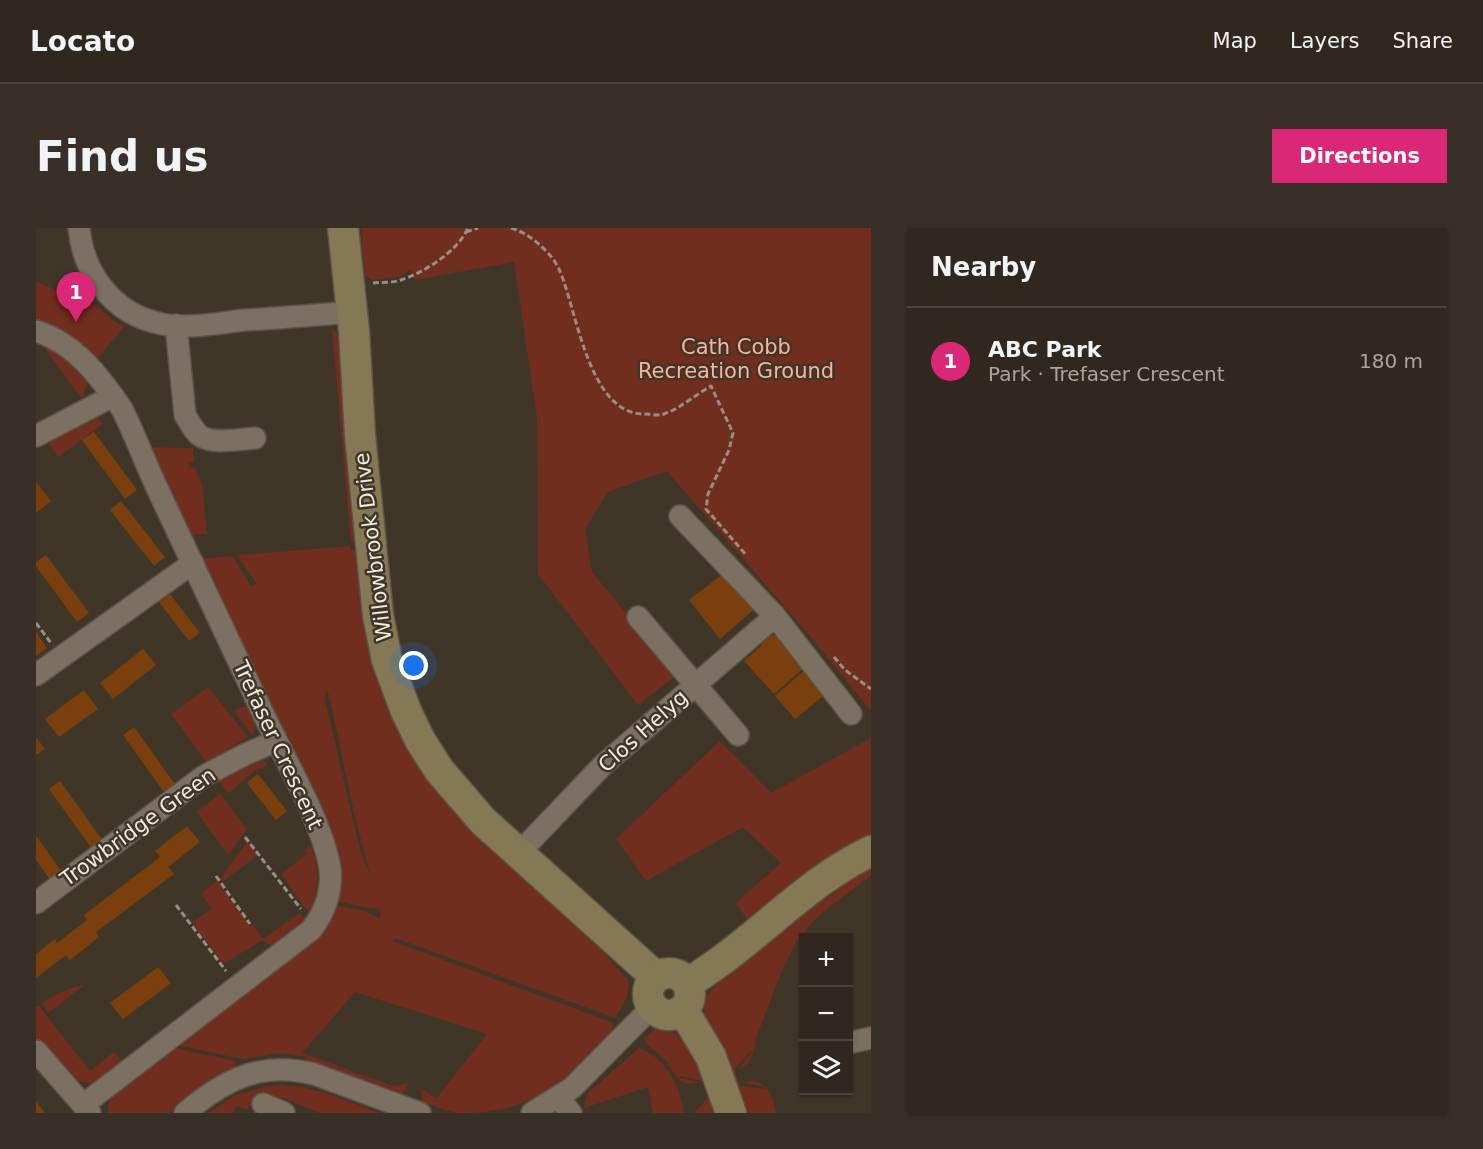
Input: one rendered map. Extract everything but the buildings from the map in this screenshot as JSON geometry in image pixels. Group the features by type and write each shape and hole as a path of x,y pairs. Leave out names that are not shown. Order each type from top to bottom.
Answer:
{"street":[{"path":"79,228 83,256 94,278 108,295 123,308 159,324 177,325 351,312"},
{"name":"Willowbrook Drive","path":"343,228 378,615 387,660 406,711 429,754 460,796 483,821 656,977"},
{"path":"177,325 185,415 190,424 199,435 210,440 255,438"},
{"name":"Trefaser Crescent","path":"36,332 45,334 81,358 113,396 128,423 320,834 329,865 330,886 315,925 298,942 86,1109"},
{"path":"36,436 113,396"},
{"path":"680,516 775,616 851,714"},
{"path":"36,675 193,563"},
{"name":"Clos Helyg","path":"518,854 602,766 775,616"},
{"path":"638,617 738,735"},
{"name":"Trowbridge Green","path":"36,903 204,776 276,741"},
{"path":"731,1113 711,1057 685,997 677,974 663,974 656,977 648,988 652,1008 663,1015 677,1014 685,997 726,957 806,891 828,875 871,851"},
{"path":"532,1113 565,1106 591,1070 652,1008"},
{"path":"853,1042 871,1038"},
{"path":"36,1052 86,1109"},
{"path":"185,1113 222,1086 246,1075 273,1069 314,1074 420,1113"},
{"path":"263,1104 284,1113"}],"path":[{"path":"364,284 400,280 452,251 467,230 478,228"},
{"path":"511,228 544,249 558,268 592,370 610,399 636,414 663,414 711,386 732,434 729,450 708,494 706,508 753,562"},
{"path":"36,623 62,656"},
{"path":"830,652 845,670 871,689"},
{"path":"245,837 315,925"},
{"path":"216,876 250,924"},
{"path":"176,905 238,987"}],"green space":[{"name":"Cath Cobb Recreation Ground","path":"357,228 871,228 871,711 809,635 667,471 608,492 585,529 592,572 677,675 638,705 538,574 537,418 514,262 415,280 411,270 399,277 372,280 365,275 361,230"},
{"path":"36,282 99,307 111,319 124,327 96,360 36,325"},
{"path":"332,329 337,333 355,540 351,543"},
{"path":"50,345 86,375 87,383 82,399 46,350"},
{"path":"96,415 103,424 58,457 48,442 49,438"},
{"path":"147,447 193,448 194,462 189,463 190,468 195,468 202,484 207,534 188,534"},
{"path":"351,546 351,550 358,550 438,792 470,830 557,906 595,943 627,979 627,995 615,1018 395,938 392,941 611,1022 614,1028 599,1047 567,1078 549,1090 530,1100 487,1112 462,1113 422,1102 421,1088 436,1099 487,1034 355,992 302,1053 394,1086 409,1083 401,1096 306,1061 306,1057 280,1053 242,1059 174,1044 335,905 363,911 379,918 381,914 379,908 367,908 335,900 334,863 199,559 232,556 251,586 257,584 237,555","holes":["326,690 329,695 355,817 371,877 361,854 325,700"]},
{"path":"208,687 248,737 207,763 171,714"},
{"path":"245,706 252,712 255,719 253,736 234,711"},
{"path":"871,738 871,841 750,924 736,903 781,863 743,827 646,881 616,839 720,741 771,793"},
{"path":"258,760 265,761 267,766 253,772 228,794 218,780 219,776"},
{"path":"220,794 247,829 228,855 197,812"},
{"path":"248,841 258,855 222,882 220,879"},
{"path":"311,847 316,864 317,889 309,913 281,874 307,854 305,849"},
{"path":"871,868 871,875 818,916 803,933 799,933 799,938 781,973 756,1038 752,1056 744,1067 739,1069 751,1051 734,1069 740,1086 764,1089 764,1086 770,1093 776,1113 743,1113 719,1041 704,1012 706,996 745,954 820,900 824,900 842,887 842,884"},
{"path":"217,881 250,926 253,925 263,939 300,913 308,922 279,946 267,944 263,940 223,964 192,922 212,909 201,894"},
{"path":"82,985 48,1013 42,1003 58,993"},
{"path":"39,1006 90,1071 114,1052 123,1063 100,1081 81,1082 72,1077 36,1039 36,1007"},
{"path":"656,1029 672,1031 688,1048 695,1058 718,1113 694,1113 708,1098 703,1081 680,1076 679,1078 701,1082 687,1084 678,1079 665,1059 645,1043 647,1041 644,1038"},
{"path":"170,1047 235,1061 237,1067 213,1079 171,1113 108,1113 110,1097"},
{"path":"639,1048 657,1058 670,1074 679,1093 684,1113 653,1113 648,1087 584,1108 587,1094"},
{"path":"757,1082 764,1086 743,1083"},
{"path":"273,1085 314,1090 380,1113 319,1113 281,1097 278,1103 256,1108 249,1105 247,1110 236,1106 233,1113 208,1113 235,1095"}],"place":[{"name":"ABC Park","path":"76,322"}]}
